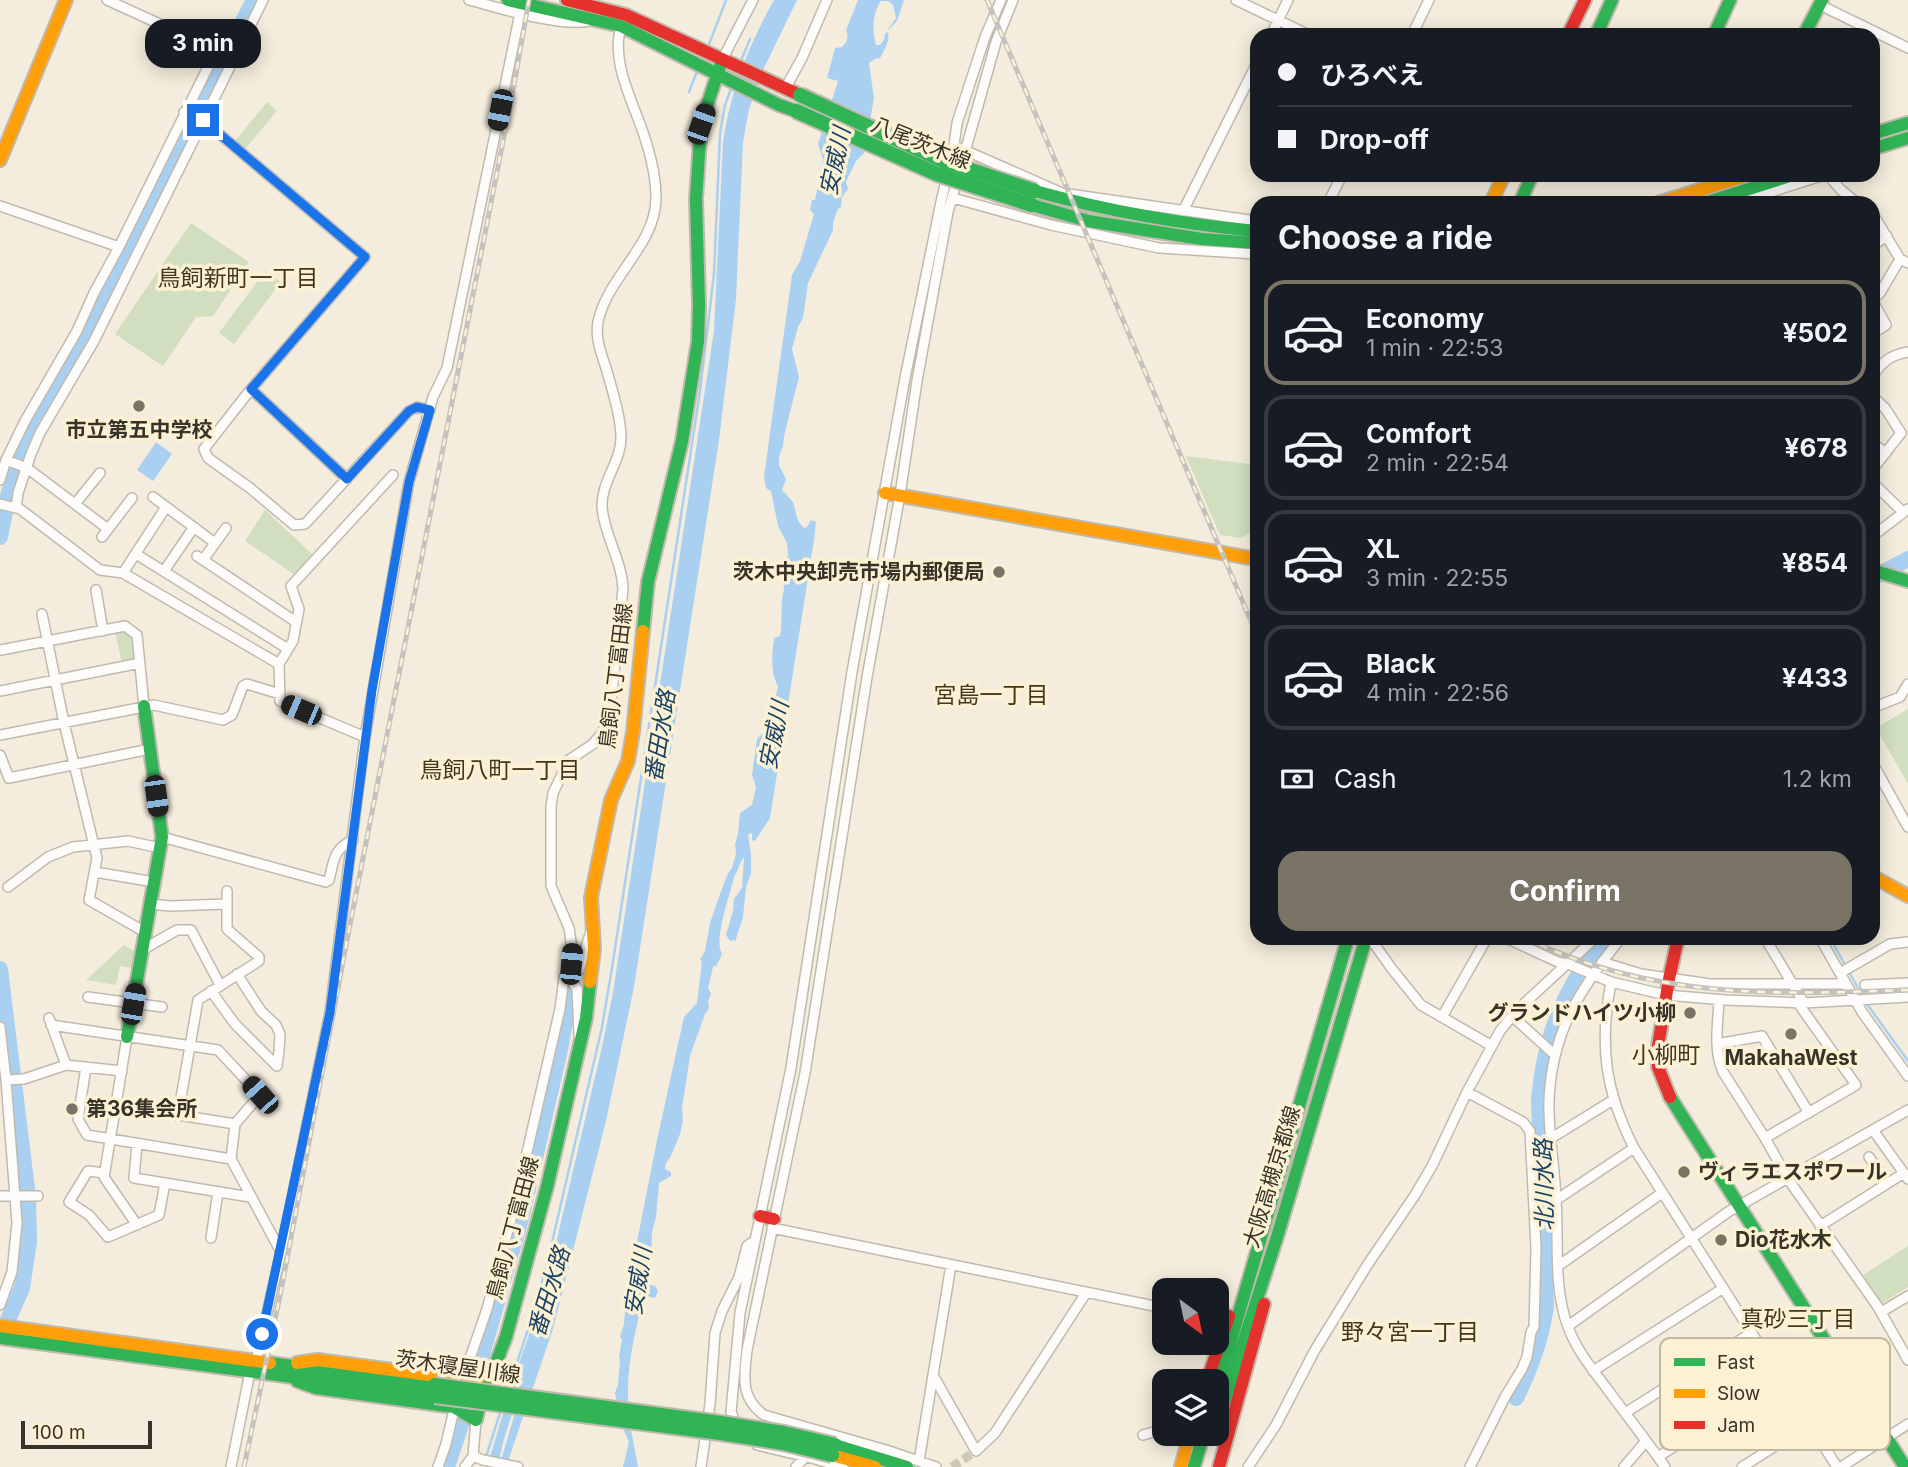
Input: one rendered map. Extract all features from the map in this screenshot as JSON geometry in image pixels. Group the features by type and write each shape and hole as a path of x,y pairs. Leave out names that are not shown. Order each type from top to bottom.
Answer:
{"main road":[{"path":"0,160 66,0"},
{"name":"八尾茨木線","path":"508,0 597,20 623,20"},
{"name":"八尾茨木線","path":"567,0 623,20 720,67 779,86 943,161 1033,198"},
{"path":"1572,28 1585,0"},
{"path":"1599,28 1612,0"},
{"path":"1717,28 1730,0"},
{"path":"1808,28 1821,3"},
{"name":"八尾茨木線","path":"720,67 767,99 937,174 1033,198 1203,226 1250,230"},
{"name":"鳥飼八丁富田線","path":"475,1419 490,1373 506,1337 547,1187 586,1018 594,949 592,897 611,800 628,761 648,582 682,441 698,341 696,199 701,124 720,67"},
{"path":"1880,132 1908,123"},
{"path":"1880,147 1908,138"},
{"path":"1680,196 1726,182"},
{"path":"1727,196 1771,182"},
{"path":"885,493 1250,558"},
{"path":"1880,572 1908,581"},
{"path":"127,1037 161,842 144,706"},
{"path":"1880,880 1908,896"},
{"name":"大阪高槻京都線","path":"1223,1369 1346,945"},
{"name":"大阪高槻京都線","path":"1229,1386 1366,945"},
{"path":"1676,945 1658,1046 1658,1067 1664,1084 1672,1102 1823,1338"},
{"path":"1229,1302 1253,1242 1263,1228"},
{"path":"1219,1467 1261,1319 1278,1234"},
{"name":"茨木寝屋川線","path":"4,1332 437,1391 913,1464"},
{"path":"286,1370 318,1360 437,1391 475,1419"},
{"path":"437,1391 464,1379 490,1373"},
{"path":"1890,1444 1905,1467"},
{"path":"1181,1467 1187,1446"},
{"path":"1194,1467 1200,1446"},
{"path":"1204,1467 1210,1446"},
{"name":"茨木寝屋川線","path":"833,1450 875,1467"}],"street":[{"path":"0,480 6,460 25,421 78,331 94,293 120,247 212,59 208,46 107,0"},
{"path":"14,508 30,454 40,433 94,341 262,0"},
{"path":"469,0 520,13 578,23 597,20"},
{"path":"720,67 753,0"},
{"path":"779,86 802,58 827,0"},
{"path":"936,1467 913,1464 886,1450 764,1415 754,1408 747,1395 745,1376 852,672 905,378 957,123 985,37 1001,0"},
{"path":"701,1467 710,1404 715,1333 722,1311 739,1277 747,1246 769,1221 805,1073 865,690 948,212 996,42 1013,0"},
{"path":"1236,0 1295,28"},
{"path":"1275,28 1289,0"},
{"path":"1415,28 1429,0"},
{"path":"1821,3 1869,28"},
{"path":"232,1467 281,1252 330,1012 365,737 409,482 433,397 447,368 520,13"},
{"path":"579,1048 577,989 570,978 572,949 569,928 551,886 551,807 553,793 569,760 593,744 607,724 610,710 623,589 622,573 602,507 607,478 620,449 621,435 617,403 596,336 606,301 653,219 656,198 647,144 625,86 618,46 623,20"},
{"path":"1880,34 1908,48"},
{"path":"1183,211 1250,77"},
{"path":"184,112 203,120 365,257 251,389 204,449 208,458 250,488 293,525 304,524 409,411 417,407 430,410"},
{"path":"954,145 1062,193 1183,211 1250,229"},
{"path":"1759,196 1804,182"},
{"path":"1833,182 1849,196"},
{"path":"953,198 1051,225 1159,248 1250,254"},
{"path":"0,206 120,247"},
{"path":"1880,226 1902,259"},
{"path":"1880,240 1886,236"},
{"path":"1880,292 1908,247"},
{"path":"78,331 94,341"},
{"path":"1880,367 1893,355 1908,352"},
{"path":"251,389 347,479"},
{"path":"1880,403 1900,433 1880,460"},
{"path":"1880,449 1885,453"},
{"path":"6,460 27,468 75,505 105,533 132,498"},
{"path":"75,505 100,473"},
{"path":"365,737 280,701 279,664 293,641 299,609 292,586 393,475"},
{"path":"1880,489 1905,511 1880,531"},
{"path":"153,497 215,543"},
{"path":"1,505 20,509 93,566 100,570 123,573 279,664"},
{"path":"123,573 166,508"},
{"path":"164,572 194,527"},
{"path":"226,528 200,558 296,622"},
{"path":"135,554 288,649"},
{"path":"96,590 103,631"},
{"path":"43,614 64,723 97,858 89,900 145,932"},
{"path":"0,661 2,647 49,642 125,626 137,635 144,706"},
{"path":"0,691 139,663"},
{"path":"0,736 154,705 223,720 232,715 243,686 247,684 280,694"},
{"path":"1880,705 1900,697 1908,684"},
{"path":"0,755 9,778 150,749"},
{"path":"1880,776 1908,827"},
{"path":"8,887 48,857 73,847 128,841 161,842 326,882 329,880 337,852 343,844 353,840"},
{"path":"94,872 154,882"},
{"path":"178,1115 198,1000 259,961 259,957 227,929 227,891"},
{"path":"150,904 227,904"},
{"path":"438,1467 487,1309 525,1161 560,1009 564,978 570,978 579,970 593,926"},
{"path":"142,950 177,930 191,930 235,1024 276,1066 280,1034 237,974"},
{"path":"1841,973 1890,944 1908,942"},
{"path":"1373,945 1421,1005 1492,1046"},
{"path":"1442,1017 1484,945"},
{"path":"1521,945 1611,982 1666,995 1801,1003 1908,997"},
{"path":"1248,1467 1276,1425 1315,1350 1382,1241 1415,1195 1492,1046 1512,1016 1588,945"},
{"path":"1615,945 1571,1009 1553,1053 1549,1099 1550,1139 1556,1199 1560,1300 1568,1326 1586,1362 1665,1467"},
{"path":"1765,1138 1856,1086 1801,1003 1769,945"},
{"path":"1824,945 1846,984 1908,1076"},
{"path":"1602,962 1642,974 1710,984 1846,984"},
{"path":"1611,982 1604,1023 1604,1043 1613,1100 1622,1126 1754,1338"},
{"path":"1865,985 1908,983"},
{"path":"89,996 162,1007"},
{"path":"1719,1000 1717,1044 1718,1062 1723,1072 1788,1179 1881,1312 1908,1360"},
{"path":"1512,1016 1553,1053"},
{"path":"66,1065 50,1021 127,1037 218,1050 260,1095 234,1124 231,1159 281,1252"},
{"path":"0,1027 6,1080 5,1119 27,1197 17,1223 12,1272 0,1305"},
{"path":"1717,1044 1762,1036 1809,1113"},
{"path":"127,1037 104,1177 137,1226"},
{"path":"6,1080 24,1079 66,1065 122,1071"},
{"path":"86,1067 78,1119 87,1135 231,1159"},
{"path":"1467,1092 1523,1122 1530,1131 1536,1248 1534,1327 1527,1357 1470,1467"},
{"path":"1550,1139 1613,1100"},
{"path":"116,1105 234,1124"},
{"path":"1568,1326 1739,1206 1908,1110"},
{"path":"1820,1226 1887,1183 1906,1176 1873,1130"},
{"path":"137,1144 134,1178 250,1196"},
{"path":"1556,1199 1634,1148"},
{"path":"1869,1157 1887,1183"},
{"path":"104,1173 88,1171 69,1202 89,1215 108,1237 159,1215 165,1183"},
{"path":"211,1238 218,1192"},
{"path":"1558,1266 1662,1193"},
{"path":"0,1196 27,1197"},
{"path":"769,1221 951,1265 1152,1306"},
{"path":"754,1241 740,1313 731,1412 743,1438 752,1444 843,1467"},
{"path":"913,1464 933,1375 951,1265"},
{"path":"1593,1371 1723,1289"},
{"path":"933,1375 976,1451 995,1433 1086,1293"},
{"path":"1881,1312 1908,1296"},
{"path":"1745,1338 1751,1334"},
{"path":"1625,1413 1660,1391"},
{"path":"743,1438 743,1432 753,1421 764,1415"},
{"path":"465,1467 473,1456 475,1419"},
{"path":"1890,1435 1908,1424"},
{"path":"1143,1435 1152,1432"},
{"path":"1624,1467 1646,1441"},
{"path":"1658,1457 1669,1450"},
{"path":"1742,1467 1769,1450"},
{"path":"1828,1450 1839,1467 1867,1450"},
{"path":"473,1456 514,1466"},
{"path":"796,1467 806,1456"}],"green space":[{"path":"267,102 277,111 245,149 235,141"},
{"path":"191,223 249,262 213,316 196,317 163,366 115,334"},
{"path":"265,271 281,282 234,344 219,333"},
{"path":"1186,456 1250,464 1250,533 1241,538 1220,535"},
{"path":"265,510 313,555 295,575 245,541"},
{"path":"122,629 132,636 134,657 132,662 122,664 115,631"},
{"path":"1908,709 1908,784 1880,735 1880,726"},
{"path":"124,945 137,953 135,968 120,966 116,985 86,980"},
{"path":"1908,1246 1908,1287 1881,1304 1863,1275"}],"water":[{"name":"番田水路","path":"774,0 797,0 764,68 749,109 743,142 736,299 719,440 634,987 606,1121 553,1329 509,1458 510,1467 501,1460 523,1386 504,1437 499,1467 490,1467 490,1457 512,1383 546,1286 613,992 714,331 726,123 742,69"},
{"name":"安威川","path":"858,0 904,0 897,21 886,32 896,18 893,5 888,1 881,1 874,17 876,45 880,45 888,32 888,38 880,58 869,63 874,98 864,153 856,161 846,182 848,189 842,197 841,207 833,222 833,230 808,283 803,318 792,349 799,377 779,465 786,479 782,490 793,502 798,521 804,528 811,520 816,522 814,540 770,818 755,841 752,840 752,833 748,834 751,873 746,887 743,917 735,942 730,941 726,935 734,899 742,888 744,857 735,874 721,927 722,954 717,965 713,967 708,988 711,994 709,1008 690,1056 680,1134 666,1163 665,1169 671,1172 671,1176 659,1183 652,1232 651,1264 645,1269 644,1283 655,1286 658,1291 655,1298 643,1298 629,1371 629,1414 638,1467 623,1467 629,1442 622,1426 615,1393 622,1340 620,1336 657,1140 684,1017 697,1003 700,960 705,951 710,923 736,854 740,813 752,805 756,787 752,775 757,739 765,731 778,686 773,669 773,651 774,638 780,636 781,631 783,573 788,555 787,543 778,526 771,491 766,488 764,477 792,275 800,261 814,214 810,210 812,200 815,200 823,159 818,144 838,81 827,78 835,48 842,47 846,41 846,30"},
{"path":"156,442 172,454 153,481 137,470"}],"waterway":[{"path":"0,537 8,496 20,458 132,249 254,0"},
{"path":"708,47 726,0"},
{"path":"740,63 750,39"},
{"path":"689,92 698,69"},
{"name":"番田水路","path":"508,1390 547,1264 602,1027 700,391 714,274 720,133 732,86"},
{"name":"北川水路","path":"1880,574 1908,559"},
{"name":"北川水路","path":"1589,961 1604,945"},
{"path":"1834,945 1867,1004 1908,1061"},
{"path":"0,969 28,1197 29,1242 22,1288 0,1338"},
{"name":"北川水路","path":"1516,1398 1535,1354 1546,1307 1539,1098 1541,1081 1547,1049 1557,1019 1579,974"},
{"path":"447,1467 521,1219 560,1050 571,988"},
{"path":"486,1457 501,1410"}],"tunnel":[{"path":"952,1467 976,1451"}],"railway":[{"path":"244,1467 281,1291 529,0"},
{"path":"987,0 1250,619"},
{"path":"1541,945 1619,973 1713,989 1808,993 1908,990"}],"traffic: fast":[{"path":"508,0 621,26 796,111"},
{"path":"1599,28 1612,0"},
{"path":"1717,28 1730,0"},
{"path":"1808,28 1822,0"},
{"path":"643,631 648,582 682,441 698,341 696,199 701,124 722,60"},
{"path":"800,95 943,161 1035,191"},
{"path":"796,111 937,174 1032,205"},
{"path":"1880,132 1908,123"},
{"path":"1880,147 1908,138"},
{"path":"1523,196 1529,182"},
{"path":"1727,196 1771,182"},
{"path":"1035,191 1145,216 1250,230"},
{"path":"1032,205 1088,221 1202,239 1250,243"},
{"path":"1880,572 1908,581"},
{"path":"127,1037 162,837 144,706"},
{"path":"1223,1369 1346,945"},
{"path":"1229,1387 1278,1234 1364,945"},
{"path":"297,1381 316,1388 454,1407 476,1420 506,1337 547,1187 586,1018 590,982"},
{"path":"1670,1097 1823,1338"},
{"path":"0,1338 435,1396"},
{"path":"270,1363 435,1385"},
{"path":"435,1385 721,1423 784,1433 835,1445"},
{"path":"435,1396 720,1433 783,1443 832,1455"},
{"path":"1890,1443 1905,1467"},
{"path":"835,1445 907,1467"},
{"path":"1194,1467 1200,1446"}],"traffic: slow":[{"path":"0,160 66,0"},
{"path":"1494,196 1501,182"},
{"path":"1680,196 1726,182"},
{"path":"885,493 1250,558"},
{"path":"590,982 594,949 591,897 611,800 628,761 643,631"},
{"path":"1880,880 1908,896"},
{"path":"0,1326 270,1363"},
{"path":"297,1363 318,1360 466,1380 493,1373"},
{"path":"1181,1467 1187,1446"},
{"path":"832,1455 875,1467"}],"traffic: jam":[{"path":"567,0 626,15 800,95"},
{"path":"1571,28 1585,0"},
{"path":"1670,1097 1658,1067 1658,1046 1676,945"},
{"path":"760,1216 774,1219"},
{"path":"1219,1467 1264,1304"},
{"path":"1211,1369 1216,1355"}],"place":[{"name":"市立第五中学校","path":"139,406"},
{"name":"茨木中央卸売市場内郵便局","path":"999,572"},
{"name":"グランドハイツ小柳","path":"1690,1013"},
{"name":"MakahaWest","path":"1791,1034"},
{"name":"第36集会所","path":"72,1109"},
{"name":"ヴィラエスポワール","path":"1684,1172"},
{"name":"Dio花水木","path":"1721,1240"}],"district":[{"name":"鳥飼新町一丁目","path":"238,278"},
{"name":"宮島一丁目","path":"991,695"},
{"name":"鳥飼八町一丁目","path":"500,770"},
{"name":"小柳町","path":"1666,1055"},
{"name":"真砂三丁目","path":"1798,1319"},
{"name":"野々宮一丁目","path":"1410,1332"}],"route":[{"path":"203,120 365,257 251,389 347,479 409,411 417,407 430,410 409,482 372,690 330,1012 262,1334"}]}
